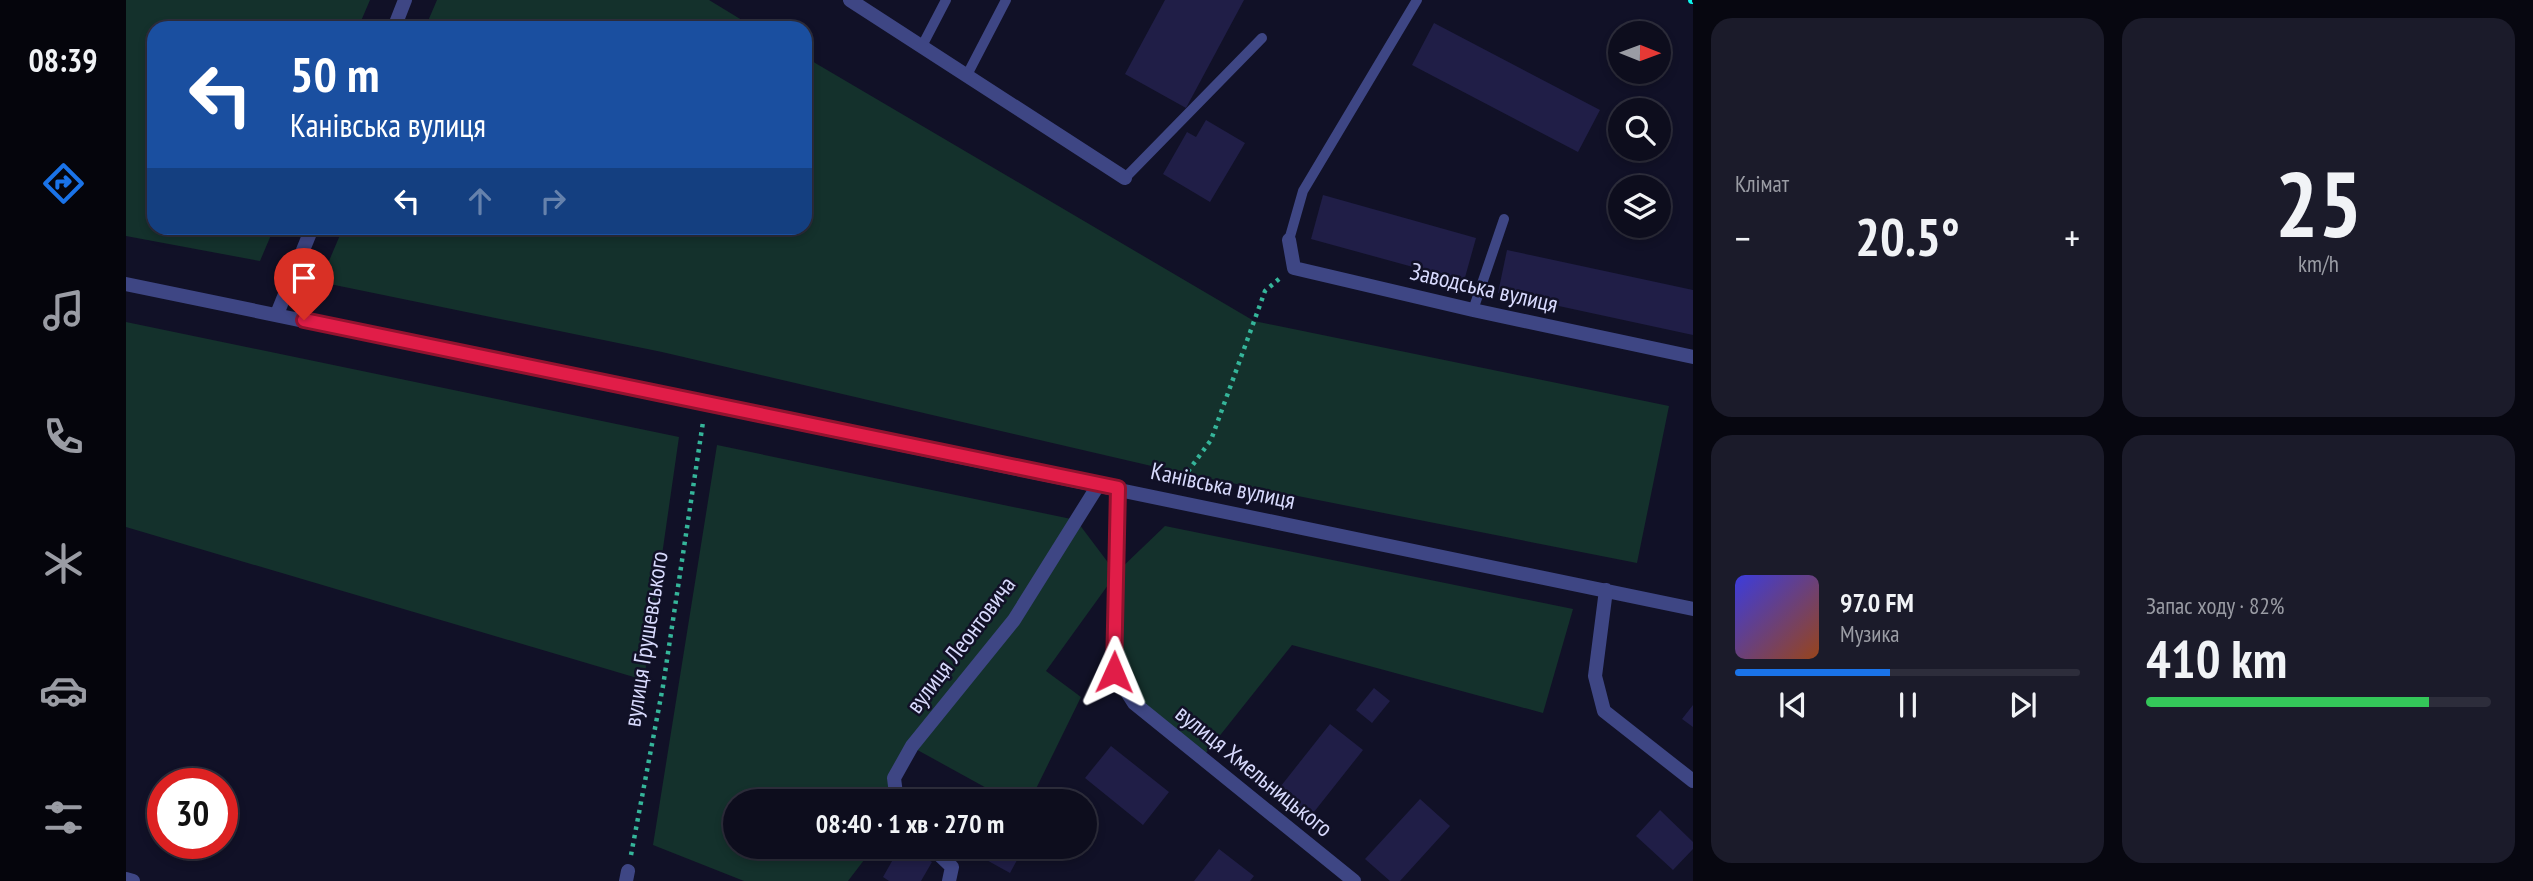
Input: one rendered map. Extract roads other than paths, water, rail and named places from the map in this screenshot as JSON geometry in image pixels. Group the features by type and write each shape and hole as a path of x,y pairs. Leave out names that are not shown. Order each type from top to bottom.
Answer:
{"street":[{"path":"397,21 405,0"},
{"path":"850,0 1125,178"},
{"path":"277,314 309,235"},
{"name":"Заводська вулиця","path":"1289,240 1294,268 1693,357"},
{"name":"Канівська вулиця","path":"126,284 1693,608"},
{"name":"вулиця Леонтовича","path":"895,789 894,778 912,746 1014,620 1099,484"},
{"name":"вулиця Хмельницького","path":"1118,488 1114,672 1134,703 1354,881"},
{"path":"1606,590 1595,676 1604,711 1693,781"},
{"path":"944,859 952,867 949,881"},
{"path":"126,879 134,881"}],"lane":[{"path":"922,47 946,0"},
{"path":"967,75 1006,0"},
{"path":"1289,240 1303,191 1417,0"},
{"path":"1125,178 1262,38"},
{"path":"1473,310 1504,219"}]}
